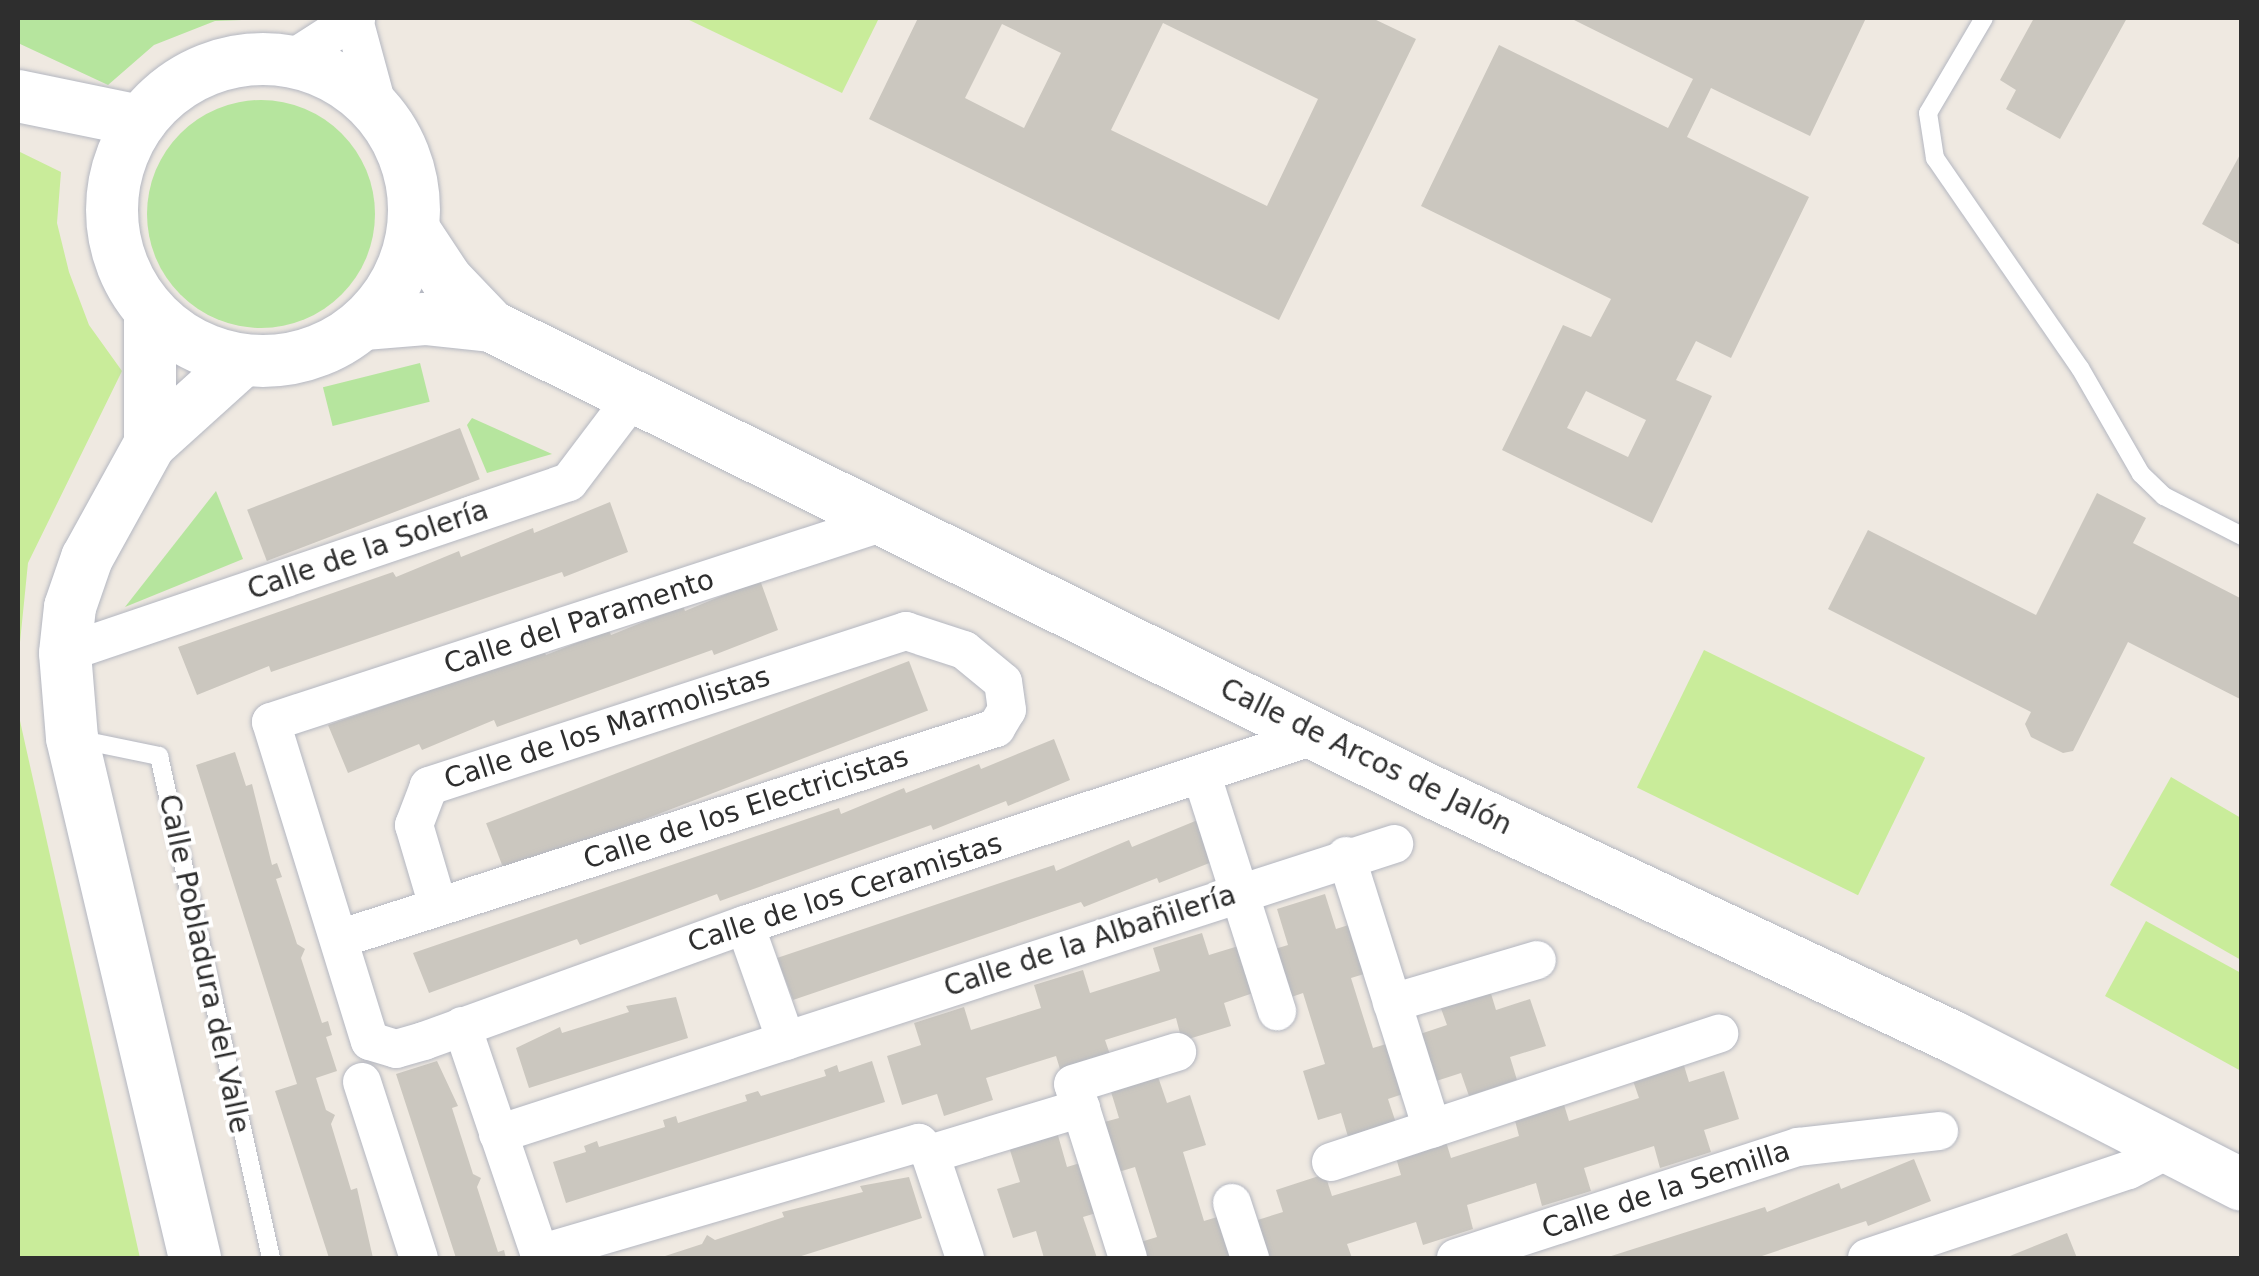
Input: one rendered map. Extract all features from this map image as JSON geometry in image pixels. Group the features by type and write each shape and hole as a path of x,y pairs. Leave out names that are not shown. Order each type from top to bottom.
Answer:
{"street":[{"path":"289,61 355,19 379,112 409,167 414,230 397,282 364,324 294,360 242,361 177,335 150,312 117,250 115,180 140,121 170,91 206,70 261,58 322,70 379,112"},
{"path":"22,98 140,121"},
{"path":"22,98 115,180"},
{"name":"Calle de Arcos de Jalón","path":"414,230 447,280 492,326 2242,1185"},
{"path":"150,312 150,444"},
{"name":"Calle de Arcos de Jalón","path":"364,324 426,319 492,326"},
{"path":"195,1258 72,738 65,653 70,607 87,558 150,444 207,385 242,361"},
{"name":"Calle de la Solería","path":"65,653 569,482 634,396"},
{"name":"Calle del Paramento","path":"342,938 271,722 887,522"},
{"name":"Calle de los Electricistas","path":"342,938 996,728 1007,710 1003,682 964,650 906,631"},
{"name":"Calle de los Marmolistas","path":"438,906 414,825 429,786 906,631"},
{"name":"Calle de los Ceramistas","path":"342,938 370,1041 396,1049 745,925 1322,733"},
{"path":"1202,776 1277,1012"},
{"name":"Calle de la Albañilería","path":"498,1134 1346,856 1394,844"},
{"path":"1346,856 1432,1129"},
{"path":"745,925 786,1041"},
{"path":"1392,1003 1536,960"},
{"path":"462,1026 540,1256 925,1148 1077,1096 1177,1052"},
{"path":"1331,1162 1719,1034"},
{"path":"362,1082 418,1258"},
{"path":"1077,1096 1128,1258"},
{"name":"Calle de la Semilla","path":"1456,1258 1798,1147 1939,1131"},
{"path":"925,1148 956,1256"},
{"path":"1867,1258 2129,1170 2171,1148"},
{"path":"1232,1203 1250,1258"}],"lane":[{"path":"1984,18 1928,113 1934,158 2080,368 2141,474 2164,496 2242,536"},
{"name":"Calle Pobladura del Valle","path":"72,738 159,756 271,1258"}],"green space":[{"path":"18,18 296,18 215,21 154,45 108,85 18,43"},
{"path":"685,18 879,18 842,93"},
{"path":"261,100 305,109 341,134 366,170 375,214 366,258 341,294 305,319 261,328 217,319 181,294 156,258 147,214 156,170 181,134 217,109"},
{"path":"18,151 61,172 57,223 69,272 89,325 122,371 28,563 18,662"},
{"path":"420,363 430,402 333,426 323,387"},
{"path":"472,418 552,454 487,473 467,425"},
{"path":"216,491 243,559 125,607"},
{"path":"1704,650 1925,758 1858,895 1637,788"},
{"path":"18,712 140,1258 18,1258"},
{"path":"2171,777 2241,818 2241,960 2110,885"},
{"path":"2146,921 2241,973 2241,1071 2105,996"}],"building":[{"path":"918,18 1372,18 1416,39 1279,320 869,119","holes":["1163,23 1318,99 1267,206 1111,130","1002,24 1061,53 1024,128 965,98"]},
{"path":"1570,18 1866,18 1810,136 1711,88 1687,137 1809,197 1731,358 1696,341 1676,380 1712,396 1652,523 1502,450 1563,325 1591,337 1611,299 1421,206 1499,45 1668,128 1693,79","holes":["1586,391 1646,420 1628,457 1567,428"]},
{"path":"2034,18 2127,18 2060,139 2006,109 2016,90 2000,80"},
{"path":"2242,151 2242,246 2202,224"},
{"path":"460,428 480,479 267,561 247,510"},
{"path":"2097,493 2146,518 2133,543 2242,599 2242,700 2128,642 2073,751 2063,753 2031,737 2025,724 2031,712 1828,609 1868,530 2036,615"},
{"path":"610,502 628,552 564,577 562,572 271,672 269,666 197,695 178,647 393,572 396,577 459,551 461,557 533,528 534,533"},
{"path":"760,580 778,630 714,655 712,650 497,727 494,720 422,750 419,744 348,773 328,725 544,650 546,655 609,630 611,635 683,606 685,611"},
{"path":"909,661 928,710 505,873 486,823"},
{"path":"1054,739 1070,780 1008,806 1006,801 933,830 931,825 720,901 717,894 580,945 577,939 429,993 413,953 839,808 841,814 904,788 906,793 979,764 981,769"},
{"path":"235,752 246,786 252,784 272,865 277,863 282,877 276,879 297,944 305,949 301,958 322,1023 328,1021 332,1035 326,1037 337,1071 316,1078 326,1110 335,1115 331,1124 351,1190 357,1188 373,1258 329,1258 275,1091 297,1084 196,765"},
{"path":"1205,817 1222,858 1159,883 1157,878 1084,907 1081,902 793,1000 777,958 1054,865 1056,871 1129,840 1132,847"},
{"path":"1325,894 1336,929 1358,922 1374,971 1351,978 1373,1048 1396,1041 1412,1091 1388,1099 1399,1132 1351,1147 1341,1113 1318,1120 1303,1071 1325,1064 1303,993 1280,1001 1265,952 1288,945 1277,909"},
{"path":"1202,933 1209,955 1245,944 1259,991 1224,1003 1231,1026 1182,1041 1176,1018 1105,1040 1113,1063 1063,1079 1056,1056 986,1078 993,1100 944,1116 937,1094 902,1105 887,1056 921,1045 914,1023 964,1007 971,1030 1041,1008 1034,985 1083,970 1090,993 1160,971 1153,948"},
{"path":"1489,987 1496,1010 1530,999 1546,1046 1510,1057 1517,1080 1469,1096 1461,1073 1427,1084 1411,1037 1447,1025 1439,1003"},
{"path":"676,997 688,1038 529,1088 516,1048 560,1027 562,1033 629,1012 626,1006"},
{"path":"1682,1059 1689,1082 1724,1071 1739,1119 1704,1130 1711,1152 1660,1168 1654,1146 1584,1168 1591,1191 1542,1206 1536,1183 1467,1205 1473,1229 1423,1245 1416,1222 1347,1244 1352,1258 1259,1258 1248,1223 1283,1212 1276,1190 1325,1174 1332,1196 1401,1175 1394,1151 1444,1135 1451,1158 1519,1136 1513,1113 1562,1098 1569,1121 1639,1098 1631,1075"},
{"path":"437,1061 458,1106 452,1108 473,1174 481,1178 477,1187 498,1252 504,1250 506,1258 456,1258 396,1074"},
{"path":"872,1061 885,1102 566,1203 553,1162 586,1152 584,1146 597,1141 599,1147 665,1127 663,1120 676,1116 678,1123 747,1101 745,1095 758,1091 761,1096 826,1076 824,1070 837,1065 839,1072"},
{"path":"1155,1068 1167,1103 1190,1095 1206,1145 1183,1152 1204,1221 1227,1214 1241,1258 1139,1258 1134,1244 1157,1237 1135,1167 1112,1174 1097,1124 1119,1118 1108,1082"},
{"path":"1057,1132 1067,1167 1090,1160 1106,1210 1083,1217 1097,1258 1044,1258 1036,1231 1013,1238 997,1189 1020,1182 1009,1147"},
{"path":"1914,1159 1931,1201 1868,1226 1866,1221 1756,1258 1605,1258 1765,1207 1767,1212 1839,1183 1841,1189"},
{"path":"909,1177 922,1218 795,1258 659,1258 702,1244 707,1235 715,1240 784,1217 782,1212 863,1192 860,1186"},
{"path":"2067,1233 2077,1258 2005,1258"}]}
